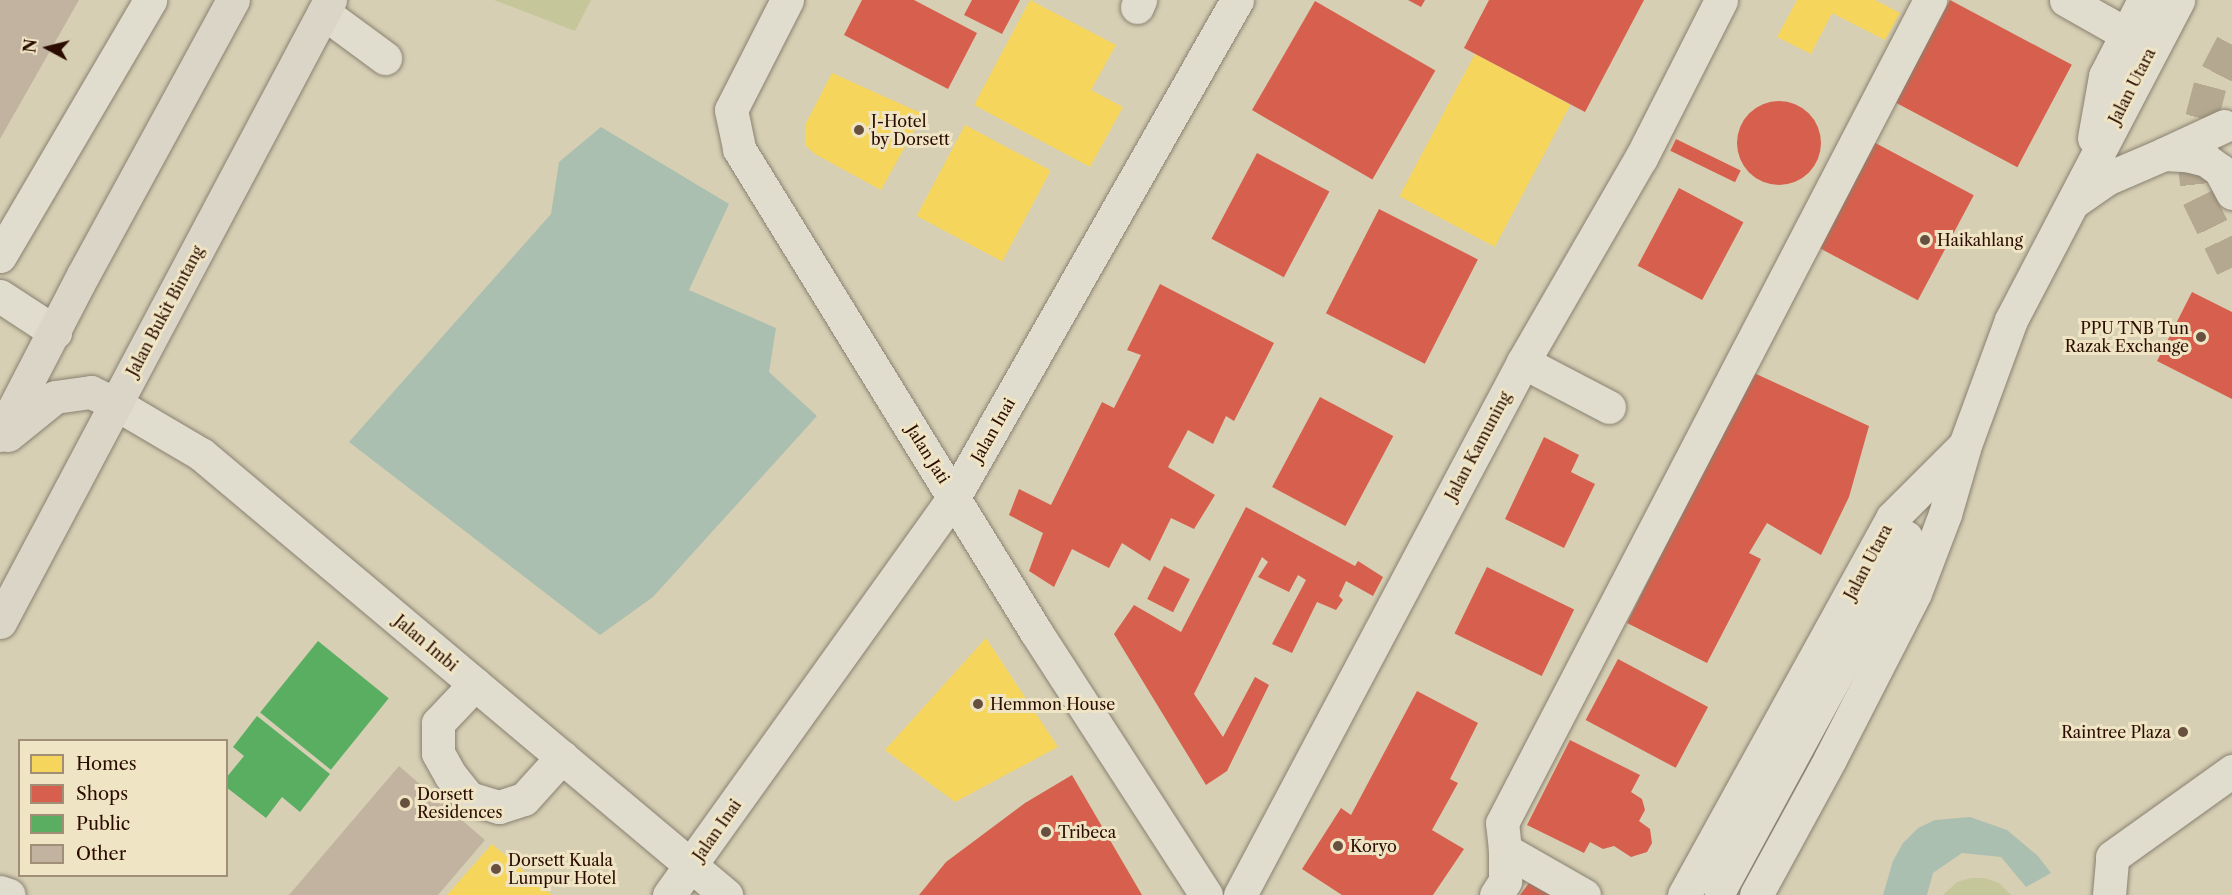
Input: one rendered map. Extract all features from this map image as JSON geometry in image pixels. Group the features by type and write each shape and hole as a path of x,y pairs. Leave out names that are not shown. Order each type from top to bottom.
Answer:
{"main road":[{"path":"0,435 83,275 233,0"},
{"name":"Jalan Bukit Bintang","path":"0,622 327,7"},
{"path":"0,442 55,397 91,392 116,404"}],"street":[{"path":"0,256 150,0"},
{"name":"Jalan Jati","path":"787,0 731,110 739,148 1036,632 1206,895"},
{"name":"Jalan Inai","path":"669,895 954,497 1237,0"},
{"name":"Jalan Kamuning","path":"1240,895 1523,362 1641,158 1721,0"},
{"path":"1496,895 1505,881 1502,823 1930,0"},
{"path":"2066,0 2126,34"},
{"name":"Jalan Utara","path":"2087,173 2105,76 2144,0"},
{"name":"Jalan Utara","path":"1684,895 1892,518 1965,445 2011,320 2178,0"},
{"path":"327,7 385,58"},
{"path":"2071,204 2106,179 2164,154 2228,118"},
{"path":"2226,181 2228,118"},
{"path":"2164,154 2186,155 2206,160 2226,181"},
{"path":"0,296 55,332"},
{"path":"1523,362 1610,407"},
{"name":"Jalan Imbi","path":"116,404 201,454 726,895"},
{"path":"1756,895 1830,759 1915,593 1945,514 1965,445"},
{"path":"1720,889 1862,628 1935,475"},
{"path":"475,684 438,723 438,753 451,776 470,798 499,807 524,799 562,757"},
{"path":"2109,895 2112,858 2232,771"},
{"path":"1505,850 1584,895"},
{"path":"0,892 9,895"}],"green space":[{"path":"494,0 591,0 575,31"},
{"path":"1971,878 1985,878 1999,883 2011,895 1943,895 1957,882"}],"shaded area":[{"path":"601,127 729,204 689,290 776,328 769,372 817,416 653,597 600,635 349,442 551,214 559,162"},
{"path":"1970,817 2007,830 2038,856 2051,873 2026,887 2001,857 1962,853 1933,873 1927,895 1883,895 1893,861 1903,843 1918,828 1935,820"}],"building: Homes":[{"path":"1030,0 1116,45 1091,90 1123,107 1090,167 974,105"},
{"path":"1797,0 1875,0 1900,13 1885,40 1832,13 1811,54 1777,37"},
{"path":"1475,54 1570,105 1495,247 1399,196"},
{"name":"J-Hotel by Dorsett","path":"832,73 923,114 881,190 815,154 805,145 805,125"},
{"path":"965,125 1051,171 1002,261 917,216"},
{"name":"Hemmon House","path":"986,638 1058,747 955,802 885,750"},
{"name":"Dorsett Kuala Lumpur Hotel","path":"492,844 552,895 447,895"}],"building: Shops":[{"path":"862,0 914,0 977,33 948,89 844,35"},
{"path":"972,0 1020,0 1002,34 964,15"},
{"path":"1408,0 1425,0 1421,7"},
{"path":"1489,0 1644,0 1585,112 1464,48"},
{"path":"1950,0 2072,65 2017,167 1896,102"},
{"path":"1315,1 1435,70 1372,180 1252,110"},
{"path":"1779,101 1795,104 1809,113 1818,127 1821,143 1818,159 1809,173 1795,182 1779,185 1763,182 1749,173 1740,159 1737,143 1740,127 1749,113 1763,104"},
{"path":"1866,138 1974,195 1918,300 1810,243"},
{"path":"1676,139 1741,171 1735,182 1670,151"},
{"path":"1257,153 1329,191 1284,277 1211,239"},
{"path":"1679,188 1743,222 1702,300 1638,266"},
{"path":"1379,209 1478,259 1425,364 1326,313"},
{"path":"1160,284 1274,343 1234,421 1226,416 1213,444 1188,430 1168,467 1215,495 1194,529 1171,518 1150,561 1122,543 1109,568 1072,549 1054,587 1029,571 1043,533 1009,515 1019,489 1051,505 1102,402 1114,408 1141,355 1127,350"},
{"name":"PPU TNB Tun Razak Exchange","path":"2192,292 2232,312 2232,399 2157,361"},
{"path":"1752,372 1869,426 1849,497 1821,555 1767,523 1749,553 1761,559 1707,663 1627,623"},
{"path":"1320,397 1393,436 1345,526 1272,487"},
{"path":"1544,437 1579,455 1571,472 1595,484 1564,548 1505,519"},
{"path":"1246,507 1355,566 1358,561 1383,577 1373,596 1346,581 1339,596 1343,600 1336,610 1317,602 1292,653 1272,644 1306,580 1298,575 1289,592 1258,577 1268,562 1262,557 1194,694 1223,737 1255,677 1269,685 1227,771 1206,785 1114,634 1134,605 1181,632"},
{"path":"1164,566 1190,579 1173,612 1147,599"},
{"path":"1487,567 1574,610 1542,676 1455,634"},
{"path":"1618,659 1708,707 1676,768 1586,720"},
{"path":"1417,691 1478,723 1450,779 1458,783 1432,830 1464,849 1433,895 1342,895 1302,869 1341,808 1351,815"},
{"path":"1570,740 1640,775 1631,792 1642,799 1645,810 1639,821 1650,829 1652,843 1647,852 1631,857 1614,846 1603,849 1590,842 1584,853 1527,825"},
{"name":"Tribeca","path":"1072,775 1142,895 919,895 946,862 1025,803"},
{"path":"1529,883 1552,895 1520,895"}],"building: Public":[{"path":"318,641 389,698 331,770 260,712"},
{"path":"257,716 330,774 300,812 282,797 266,818 228,789 228,776 244,756 233,747"}],"building: Other":[{"path":"0,0 79,0 0,139"},
{"name":"Dorsett Residences","path":"399,766 485,840 438,895 289,895"}],"tunnel":[{"path":"2232,44 2210,86 2193,151 2198,197 2232,267"}],"place":[{"name":"J-Hotel by Dorsett","path":"859,130"},
{"name":"Haikahlang","path":"1925,240"},
{"name":"PPU TNB Tun Razak Exchange","path":"2201,337"},
{"name":"Hemmon House","path":"978,704"},
{"name":"Raintree Plaza","path":"2183,732"},
{"name":"Dorsett Residences","path":"405,803"},
{"name":"Tribeca","path":"1046,832"},
{"name":"Koryo","path":"1338,846"},
{"name":"Dorsett Kuala Lumpur Hotel","path":"496,869"}]}
